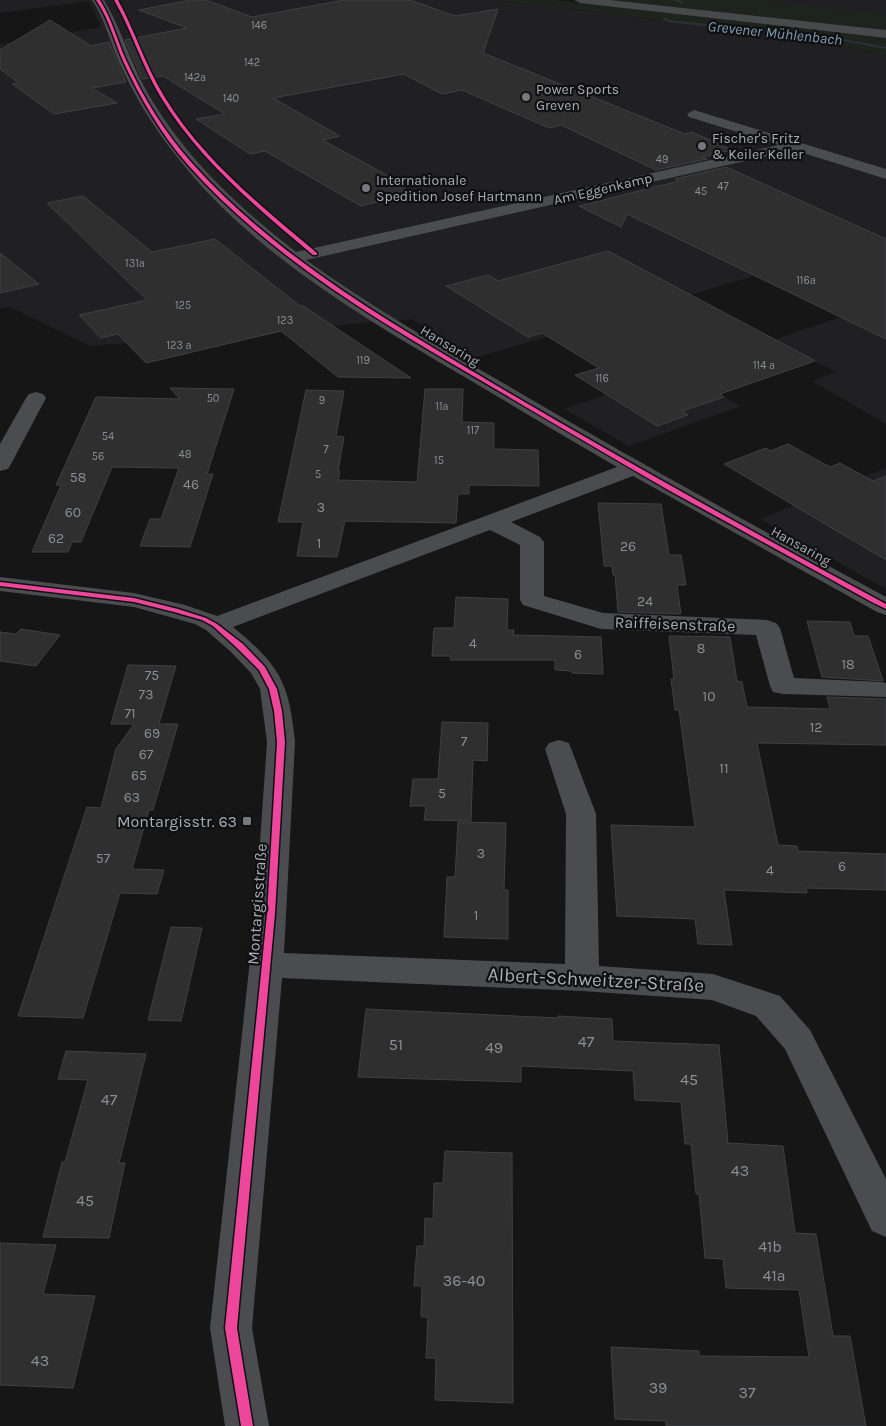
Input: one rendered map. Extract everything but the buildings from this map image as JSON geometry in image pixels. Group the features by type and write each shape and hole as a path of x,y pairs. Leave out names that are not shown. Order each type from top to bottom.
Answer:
{"main road":[{"path":"580,0 886,34"}],"street":[{"name":"Hansaring","path":"98,0 142,97 166,134 190,164 217,192 293,258 395,327 633,468 886,607"},
{"name":"Am Eggenkamp","path":"694,114 886,174"},
{"name":"Am Eggenkamp","path":"293,258 795,146"},
{"path":"0,464 36,398"},
{"path":"215,625 633,468"},
{"name":"Raiffeisenstraße","path":"491,521 532,542 532,600 601,621 767,628 783,686 881,690"},
{"name":"Montargisstraße","path":"0,584 134,600 176,610 215,625 240,646 262,669 273,690 278,711 280,742 267,965 231,1328 246,1426"},
{"path":"559,749 581,814 582,978"},
{"name":"Albert-Schweitzer-Straße","path":"267,965 582,978 713,987 768,1006 798,1040 886,1219"}],"shaded area":[{"path":"0,0 495,0 808,37 886,56 886,290 819,257 474,358 412,319 90,346 10,307 0,308 0,44 101,27 89,1 0,13"},
{"path":"495,0 556,0 886,38 886,56 808,37"},
{"path":"608,0 762,0 886,15 886,30"},
{"path":"664,0 886,0 886,25"},
{"path":"886,302 886,424 812,381 836,372 773,340"},
{"path":"678,371 741,406 629,446 564,409"},
{"path":"886,468 886,589 760,519"}],"waterway":[{"name":"Grevener Mühlenbach","path":"675,0 683,3"},
{"name":"Grevener Mühlenbach","path":"665,18 668,21 843,40 886,48"}],"cycle path":[{"path":"98,0 139,88 171,140 190,164 223,198 257,230 294,260 373,314 542,415 886,607"},
{"path":"116,0 162,96 194,141 252,200 315,254"},
{"path":"0,584 134,600 204,619 215,625 240,646 262,669 273,689 278,711 281,742 271,914 231,1328 247,1426"}],"place":[{"name":"Power Sports Greven","path":"526,97"},
{"name":"Fischer's Fritz & Keiler Keller","path":"702,146"},
{"name":"Internationale Spedition Josef Hartmann","path":"366,188"},
{"name":"Montargisstr. 63","path":"247,821"}]}
